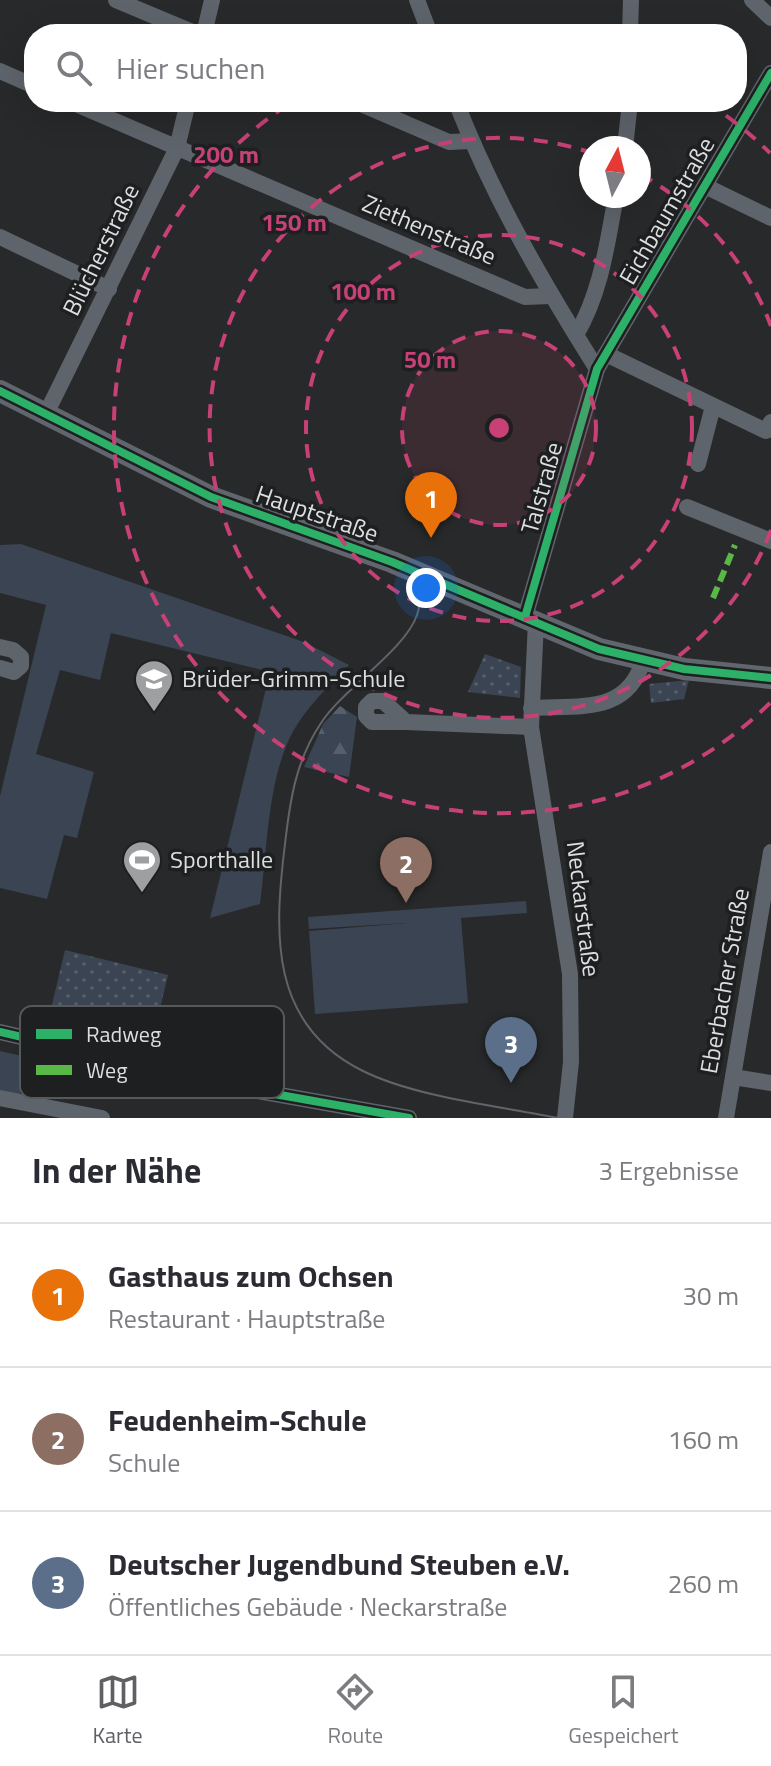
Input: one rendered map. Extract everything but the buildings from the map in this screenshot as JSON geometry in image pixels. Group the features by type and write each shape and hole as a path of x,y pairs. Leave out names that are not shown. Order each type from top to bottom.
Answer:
{"street":[{"path":"116,0 173,24"},
{"path":"206,24 212,0"},
{"path":"417,0 426,24"},
{"path":"630,24 631,0"},
{"path":"752,0 771,18"},
{"path":"0,71 24,82"},
{"name":"Eichbaumstraße","path":"597,369 768,84"},
{"name":"Ziethenstraße","path":"94,112 525,297 550,296"},
{"name":"Blücherstraße","path":"46,414 177,148 186,112"},
{"path":"379,112 449,142 471,141"},
{"path":"460,112 488,180 550,296 597,369"},
{"path":"626,136 629,112"},
{"path":"705,186 771,218"},
{"path":"576,335 586,319 602,273 614,208"},
{"path":"0,237 109,289"},
{"path":"606,354 766,431 771,422"},
{"name":"Talstraße","path":"530,620 597,369"},
{"name":"Hauptstraße","path":"0,391 211,497 392,562 599,649 643,661 771,678"},
{"path":"698,464 713,406"},
{"path":"687,507 771,541"},
{"name":"Neckarstraße","path":"530,620 531,727 570,974 571,1062 565,1118"},
{"path":"0,647 13,650 21,657 21,666 14,672 0,668"},
{"path":"531,708 612,702 633,685 643,661"},
{"path":"406,722 531,727"},
{"name":"Eberbacher Straße","path":"726,1118 771,852"},
{"path":"0,1032 20,1037"},
{"path":"733,1077 771,1083"},
{"path":"284,1097 371,1114 409,1118"},
{"path":"0,1098 102,1118"}],"green space":[{"path":"21,544 304,642 349,665 306,712 287,744 275,782 260,904 210,918 270,672 111,633 100,680 60,670 36,754 94,772 77,838 64,835 47,899 0,888 0,796 46,605 0,593 0,545"},
{"path":"485,654 521,667 520,698 468,692"},
{"path":"689,680 684,699 651,703 649,684"},
{"path":"340,706 357,717 349,777 304,767 323,724"},
{"path":"526,901 527,913 461,918 468,1003 315,1014 309,931 407,923 309,929 308,917"},
{"path":"65,950 168,975 161,1006 52,1006"},
{"path":"0,1051 20,1055 19,1100 0,1097"}],"tram line":[{"path":"0,387 90,436 217,497 393,559 406,569 418,591 417,615 400,642 331,710 312,737 300,766 289,812 281,877 280,943 285,974 294,1002 310,1029 332,1052 363,1071 407,1088 558,1118"}],"marked path":[{"path":"713,598 735,545"}],"cycle path":[{"path":"525,617 597,369 771,73"},
{"path":"0,391 211,497 392,562 599,649 684,669 771,678"},
{"path":"0,1032 20,1037"},
{"path":"284,1096 409,1118"}],"place":[{"name":"Gasthaus zum Ochsen","path":"431,538"},
{"name":"Brüder-Grimm-Schule","path":"154,713"},
{"name":"Sporthalle","path":"142,894"},
{"name":"Feudenheim-Schule","path":"406,903"},
{"name":"Deutscher Jugendbund Steuben e.V.","path":"511,1083"}]}
